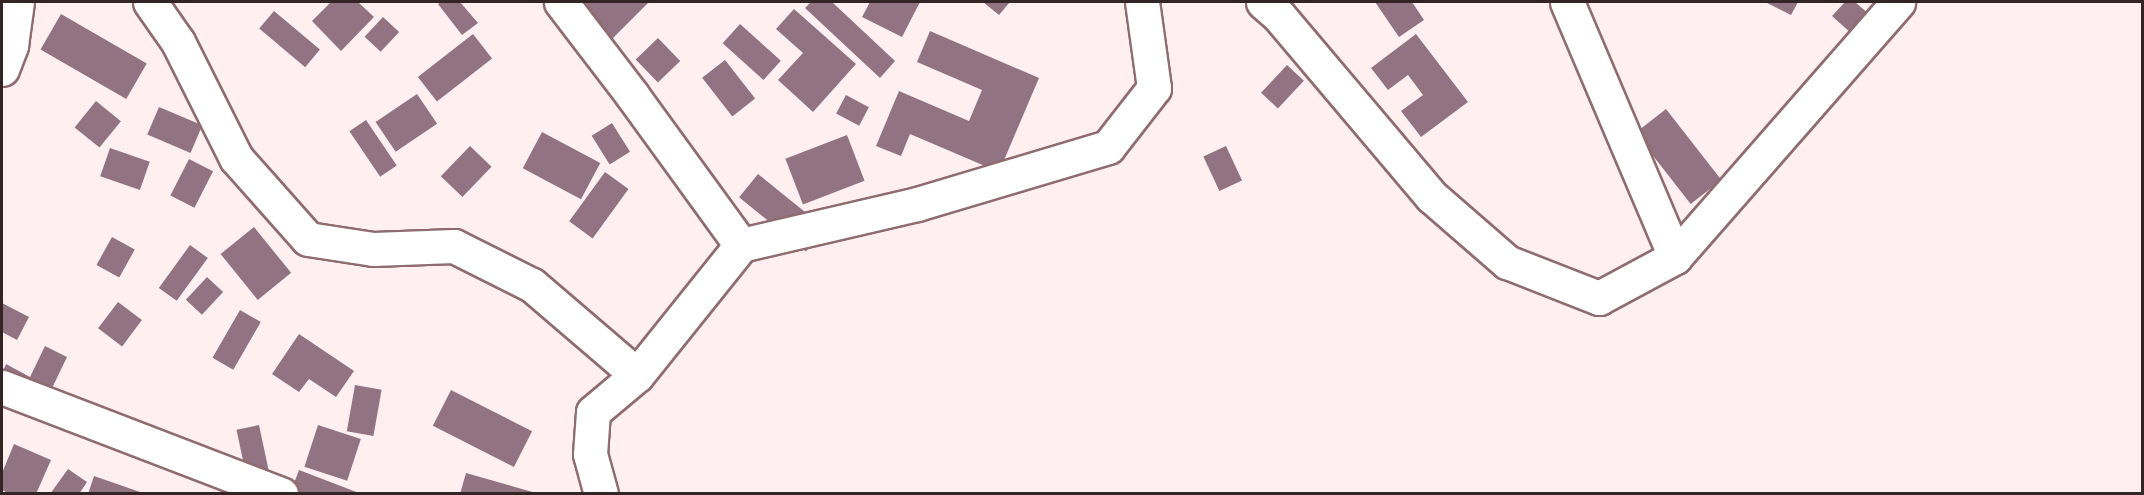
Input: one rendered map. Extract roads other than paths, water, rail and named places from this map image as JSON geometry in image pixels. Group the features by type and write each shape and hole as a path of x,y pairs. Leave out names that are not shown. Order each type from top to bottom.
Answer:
{"street":[{"path":"2,69 11,45 17,2"},
{"path":"150,2 178,42 236,158 308,239 373,249 454,246 532,285 637,375"},
{"path":"561,2 741,245"},
{"path":"601,494 590,454 593,412 637,375 741,245 917,204 1108,147 1154,88 1142,2"},
{"path":"1263,2 1279,16 1431,195 1507,262 1599,298 1676,257 1898,2"},
{"path":"1567,2 1676,257"},
{"path":"2,387 281,494"}]}
